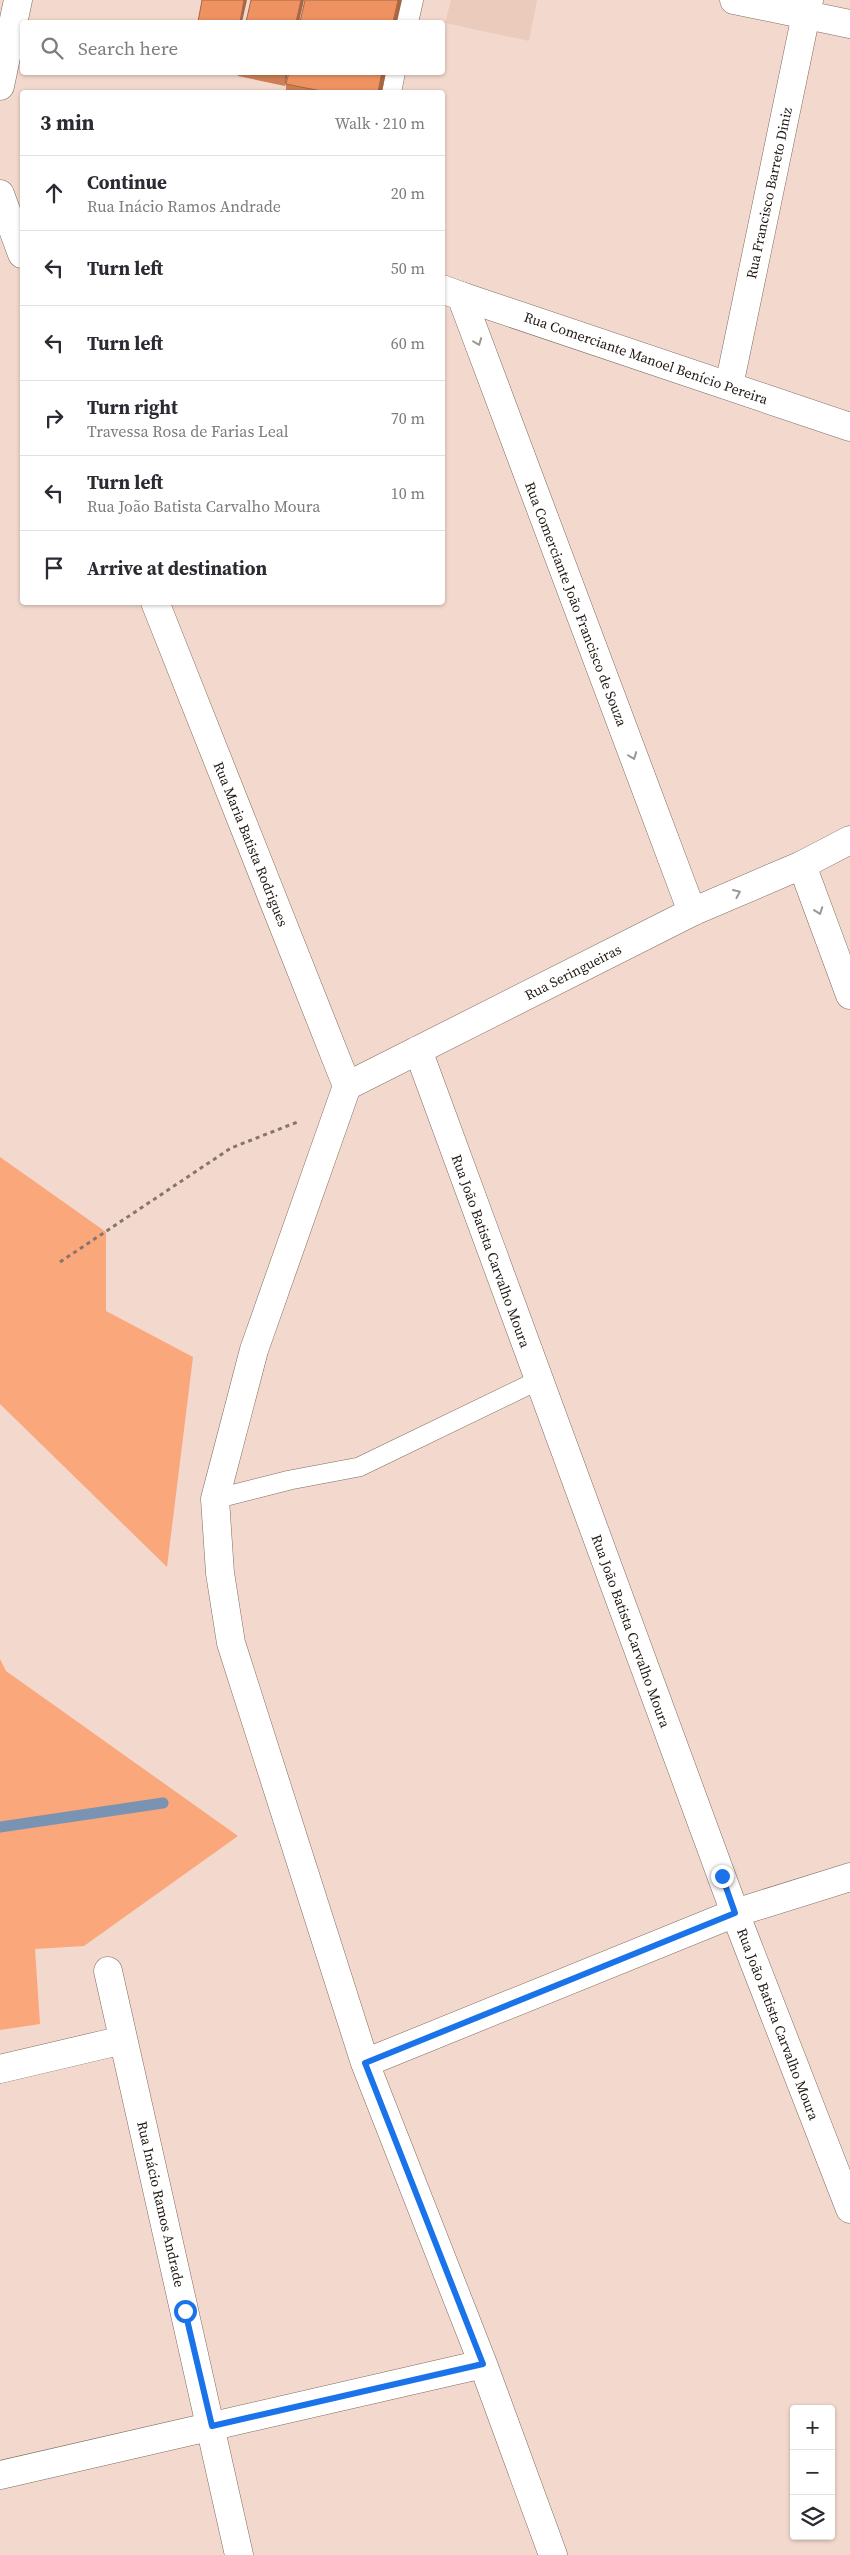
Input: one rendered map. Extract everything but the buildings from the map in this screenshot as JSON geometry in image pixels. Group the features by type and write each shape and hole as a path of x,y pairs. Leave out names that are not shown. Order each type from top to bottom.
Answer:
{"street":[{"path":"0,86 18,0"},
{"path":"404,20 409,0"},
{"path":"734,0 808,7 850,24"},
{"name":"Rua Francisco Barreto Diniz","path":"730,386 808,7"},
{"path":"386,90 390,75"},
{"path":"0,194 20,249"},
{"name":"Rua Comerciante Manoel Benício Pereira","path":"452,293 850,428"},
{"name":"Rua Comerciante João Francisco de Souza","path":"452,293 692,912"},
{"name":"Rua Maria Batista Rodrigues","path":"156,605 347,1086"},
{"name":"Rua Seringueiras","path":"347,1086 692,912 802,865 850,840"},
{"path":"802,865 850,995"},
{"name":"Rua João Batista Carvalho Moura","path":"418,1050 735,1913 850,2209"},
{"path":"347,1086 254,1350 215,1499 220,1573 231,1644 365,2063 483,2364 552,2555"},
{"path":"365,2063 735,1913 850,1877"},
{"name":"Rua Inácio Ramos Andrade","path":"108,1971 212,2426 239,2555"},
{"path":"0,2069 123,2040"},
{"path":"0,2475 483,2364"}],"lane":[{"path":"215,1499 290,1480 359,1466 539,1380"}],"path":[{"path":"60,1262 231,1148 304,1120"}],"shaded area":[{"path":"451,0 537,0 529,41 445,23"},
{"path":"0,1157 106,1232 106,1311 193,1357 167,1567 0,1404"},
{"path":"0,1659 6,1671 238,1836 84,1946 35,1949 40,2024 0,2030"}],"waterway":[{"path":"0,1827 163,1803"}],"route":[{"path":"185,2311 212,2426 483,2364 365,2063 735,1913 722,1876"}]}
